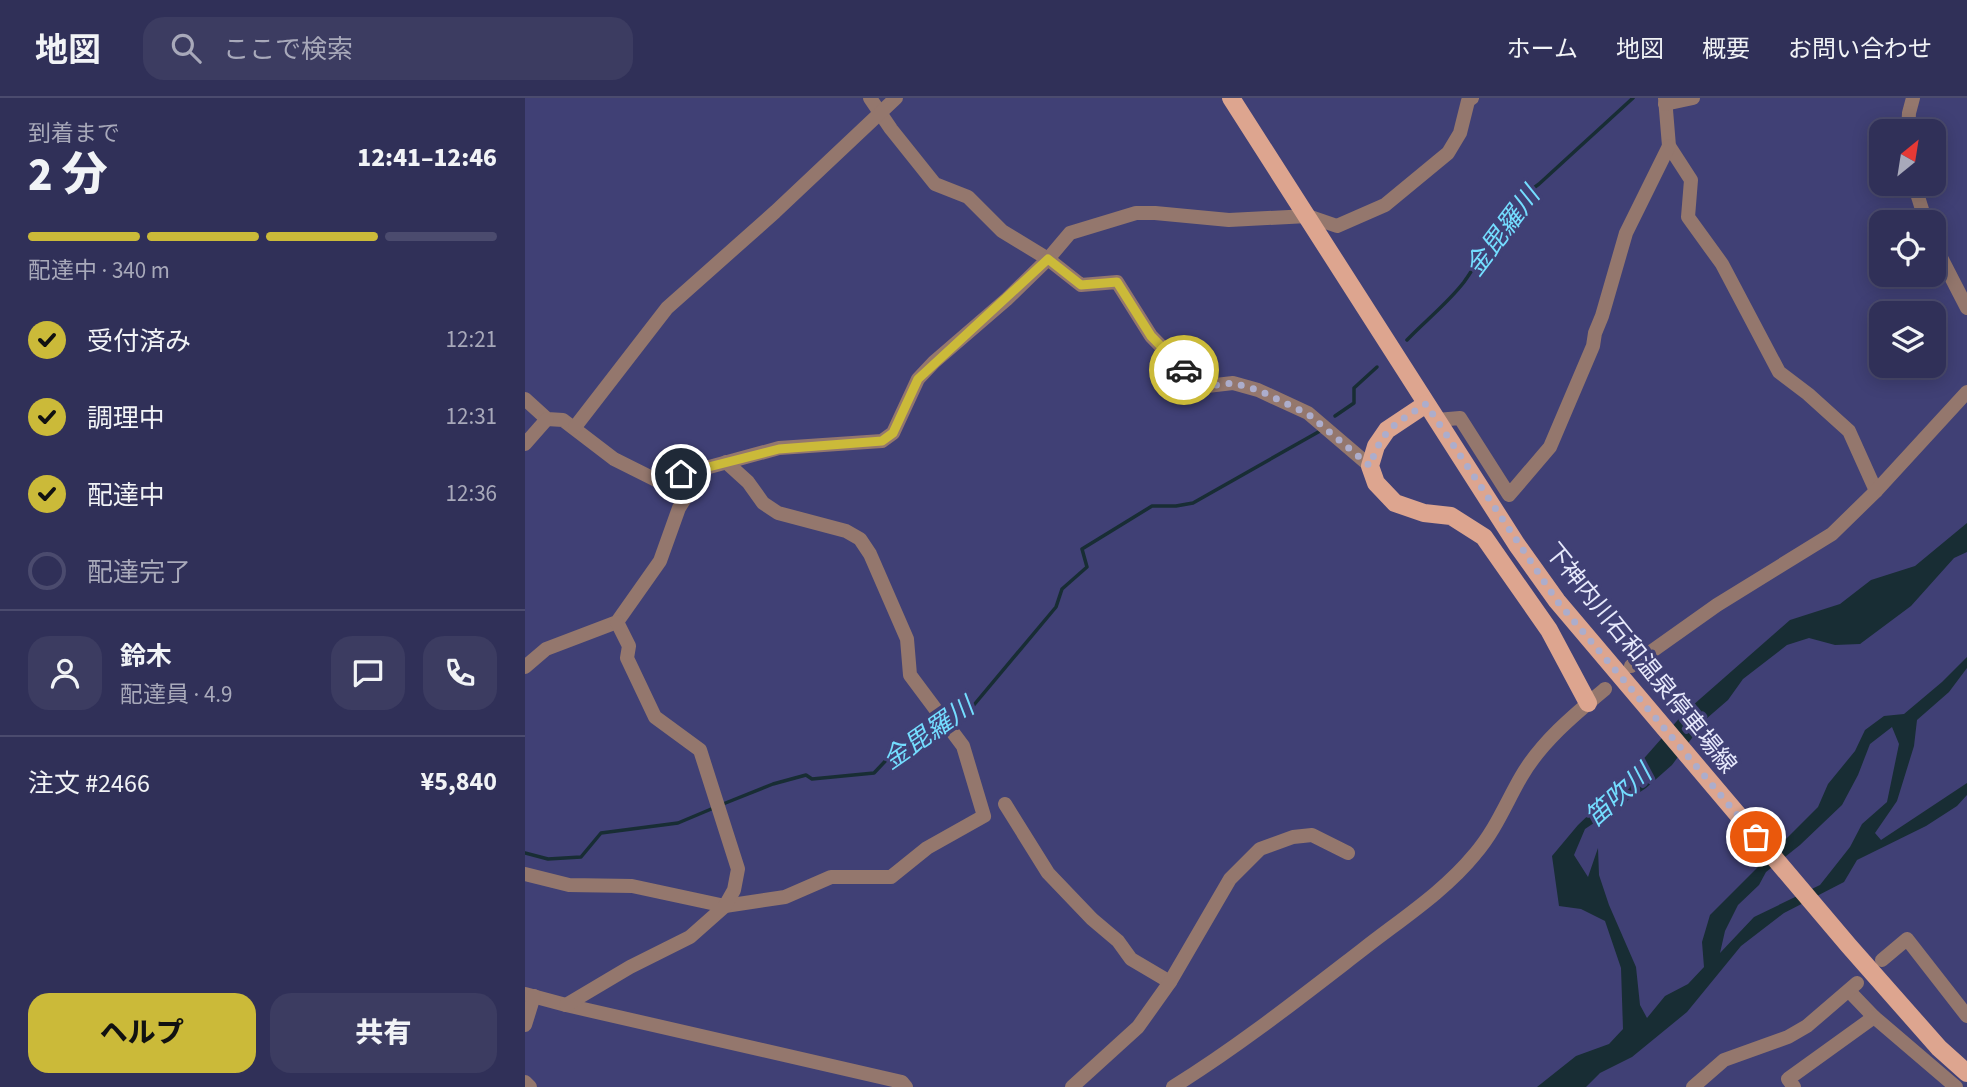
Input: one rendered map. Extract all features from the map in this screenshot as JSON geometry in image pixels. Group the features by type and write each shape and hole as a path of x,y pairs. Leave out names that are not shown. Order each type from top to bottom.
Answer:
{"main road":[{"name":"下神内川石和温泉停車場線","path":"1231,98 1426,404 1557,601 1845,940 1939,1048 1967,1073"},
{"path":"1426,404 1387,430 1376,446 1370,466 1376,483 1395,503 1424,513 1451,516 1484,537 1549,630 1588,703"}],"street":[{"path":"870,98 935,184 968,197 1002,231 1048,259 1081,285 1117,282 1151,336 1192,378 1207,386 1233,383 1258,390 1308,414 1370,466"},
{"path":"575,427 667,308 806,184 896,98"},
{"path":"525,399 547,419 563,420 614,459 658,481 779,449 882,441 893,433 918,379 1048,259 1070,233 1136,214 1155,212 1229,220 1308,216 1337,226 1385,205 1447,153 1460,133 1468,101 1472,98"},
{"path":"1693,98 1665,101 1669,146 1691,180 1688,217 1722,264 1779,372 1849,431 1876,491"},
{"path":"1909,119 1913,98"},
{"path":"1437,420 1460,418 1509,495 1550,447 1594,346 1595,333 1626,233 1669,146"},
{"path":"1946,267 1967,307"},
{"path":"1631,666 1699,617 1832,534 1876,491 1967,392"},
{"path":"525,444 547,419"},
{"path":"525,874 569,885 632,886 725,906 785,897 831,877 891,877 927,848 984,816 963,746 953,729 910,675 907,639 870,554 860,539 846,531 778,513 763,503 748,482 726,462"},
{"path":"525,667 545,649 617,622 660,561 680,508 704,468"},
{"path":"566,1005 629,967 690,937 725,906 734,890 738,869 701,750 655,717 627,658 629,646 617,622"},
{"path":"1173,1087 1290,1005 1458,873 1493,830 1534,758 1605,688"},
{"path":"1005,804 1048,873 1092,919 1118,941 1131,959 1170,982"},
{"path":"1072,1087 1138,1027 1170,982 1230,880 1261,849 1293,837 1312,835 1348,853"},
{"path":"1882,960 1907,939 1967,1016"},
{"path":"1693,1087 1724,1060 1788,1037 1807,1026 1853,987 1874,1017 1956,1087"},
{"path":"525,1025 529,995 902,1082 906,1087"},
{"path":"1794,1087 1788,1079 1874,1017"},
{"path":"525,1082 530,1087"}],"water":[{"name":"笛吹川","path":"1967,523 1967,552 1954,558 1911,606 1860,644 1835,645 1809,638 1787,645 1743,679 1728,700 1706,719 1672,765 1646,788 1585,829 1574,855 1588,877 1598,848 1599,875 1636,967 1640,1005 1647,1018 1665,996 1688,984 1704,967 1702,942 1710,915 1818,807 1828,784 1855,751 1865,730 1884,716 1904,714 1967,657 1967,668 1949,692 1917,720 1914,746 1897,801 1875,833 1881,840 1967,783 1967,795 1957,806 1926,826 1857,860 1844,882 1784,913 1741,946 1687,1012 1632,1057 1600,1073 1586,1087 1537,1087 1576,1056 1609,1044 1623,1029 1621,968 1605,921 1581,909 1559,906 1552,856 1684,713 1790,620 1840,604 1871,580 1915,566","holes":["1892,727 1899,744 1887,802 1862,824 1850,847 1820,885 1754,917 1720,953 1725,931 1738,905 1759,885 1766,872 1800,845 1842,805 1870,744"]}],"waterway":[{"name":"金毘羅川","path":"1407,340 1464,282 1515,205 1633,98"},
{"name":"金毘羅川","path":"1335,416 1354,403 1354,388 1377,367"},
{"name":"金毘羅川","path":"952,722 968,712 1056,607 1062,589 1087,567 1082,549 1152,506 1193,503 1320,431"},
{"name":"金毘羅川","path":"723,804 773,784 806,775 812,779 874,773 892,754 943,729"},
{"name":"金毘羅川","path":"525,853 548,859 581,857 601,833 678,823 716,807"}],"way so far":[{"path":"1184,370 1207,386 1233,383 1258,390 1308,414 1370,466 1376,446 1387,430 1426,404 1517,545 1557,601 1756,837"}],"route":[{"path":"681,474 779,449 882,441 893,433 918,379 1048,259 1081,285 1117,282 1151,336 1184,370"}]}
